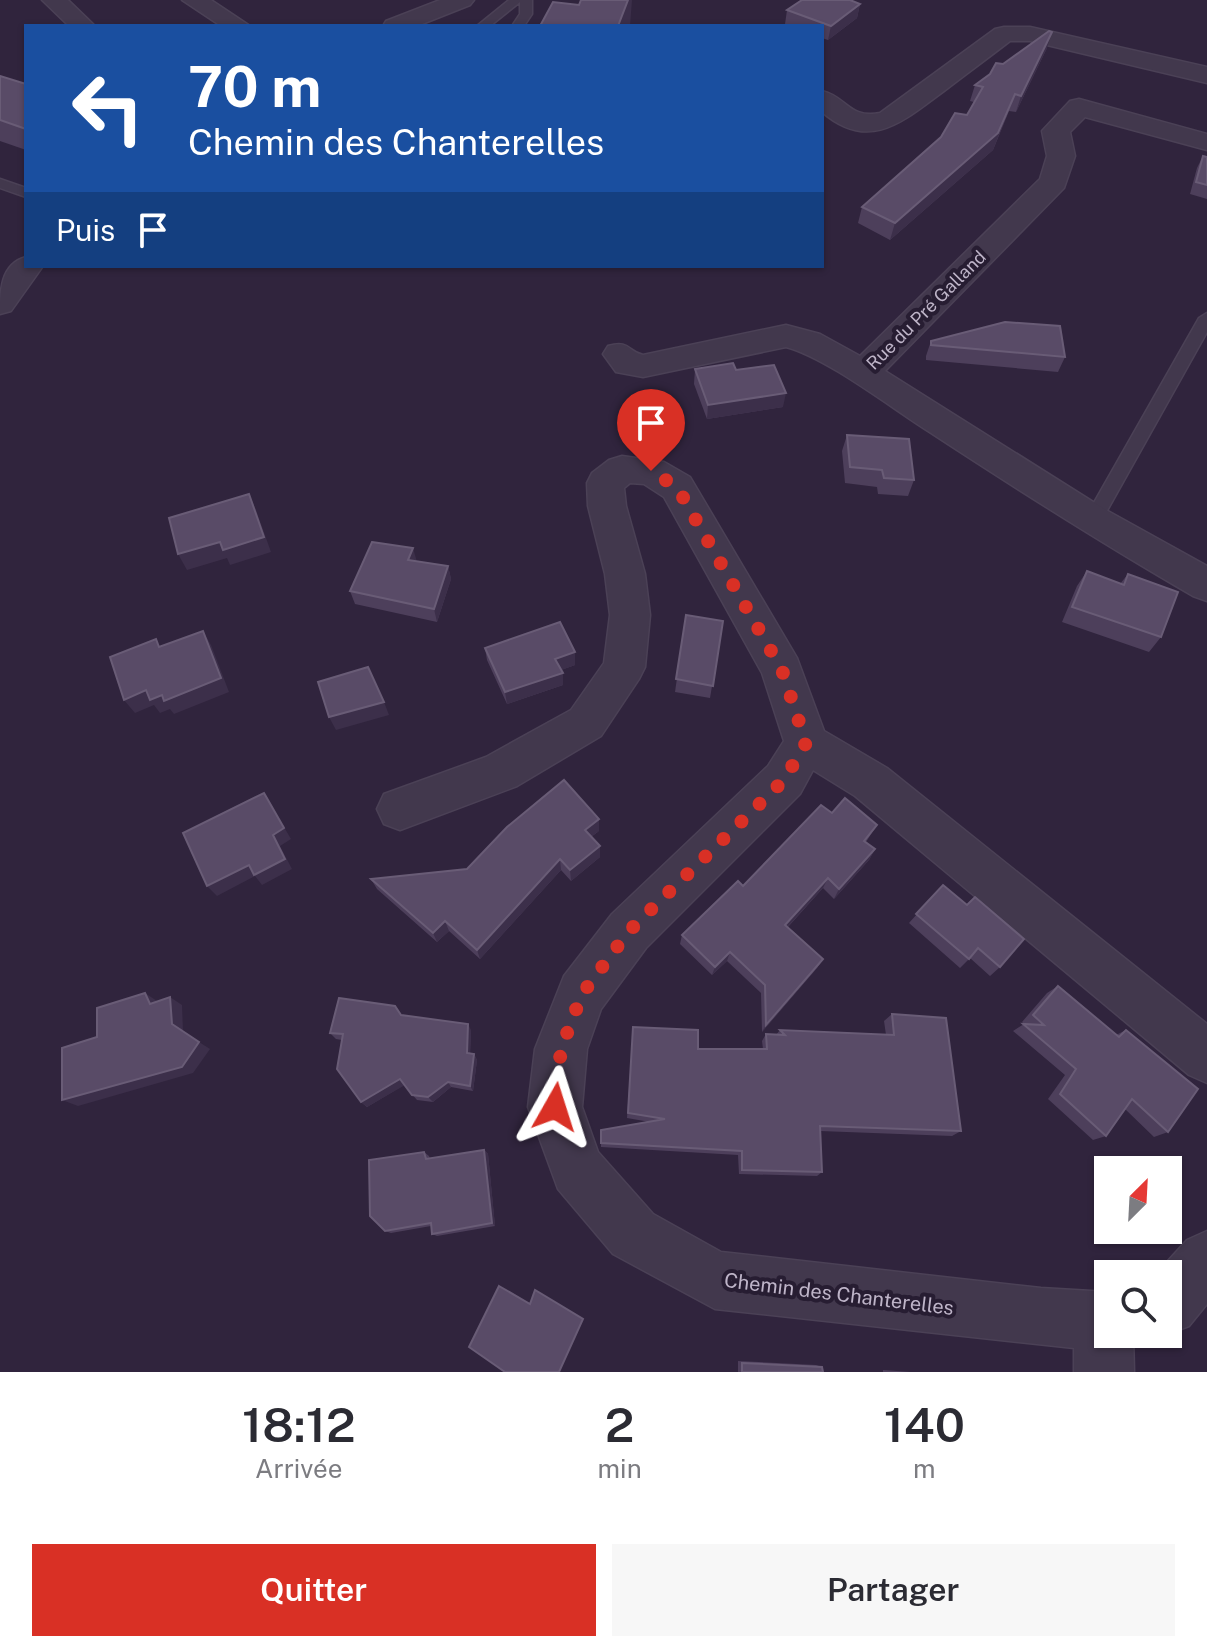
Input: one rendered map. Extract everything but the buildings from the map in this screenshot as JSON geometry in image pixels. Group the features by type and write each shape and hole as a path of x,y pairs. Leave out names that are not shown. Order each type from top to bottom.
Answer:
{"street":[{"path":"54,0 81,24"},
{"path":"194,0 235,24"},
{"path":"400,24 462,0"},
{"path":"824,101 845,118 865,124 888,120 1004,34 1030,34 1205,71"},
{"path":"1079,107 1116,87 1147,61"},
{"path":"1079,107 1207,142"},
{"name":"Rue du Pré Galland","path":"1079,107 1056,131 1061,156 1054,182 863,373 1093,520 1207,585"},
{"path":"0,304 27,268"},
{"path":"620,354 628,364 643,366 786,336 808,342 863,373"},
{"path":"400,809 501,772 586,723 624,667 630,615 625,574 607,506 605,483 622,469 651,471 677,487 782,670 806,743 871,782 1207,1057"},
{"name":"Chemin des Chanterelles","path":"806,743 784,780 629,931 582,994 561,1049 555,1107 577,1170 633,1234 715,1280 1041,1317 1094,1334"},
{"path":"1182,1289 1207,1260"}],"lane":[{"path":"486,24 516,0"},
{"path":"519,24 526,14 526,0"},
{"path":"0,183 24,192"},
{"path":"1093,520 1207,318"}],"route":[{"path":"555,1107 561,1049 582,994 629,931 784,780 806,743 782,670 677,487 651,471"}]}
